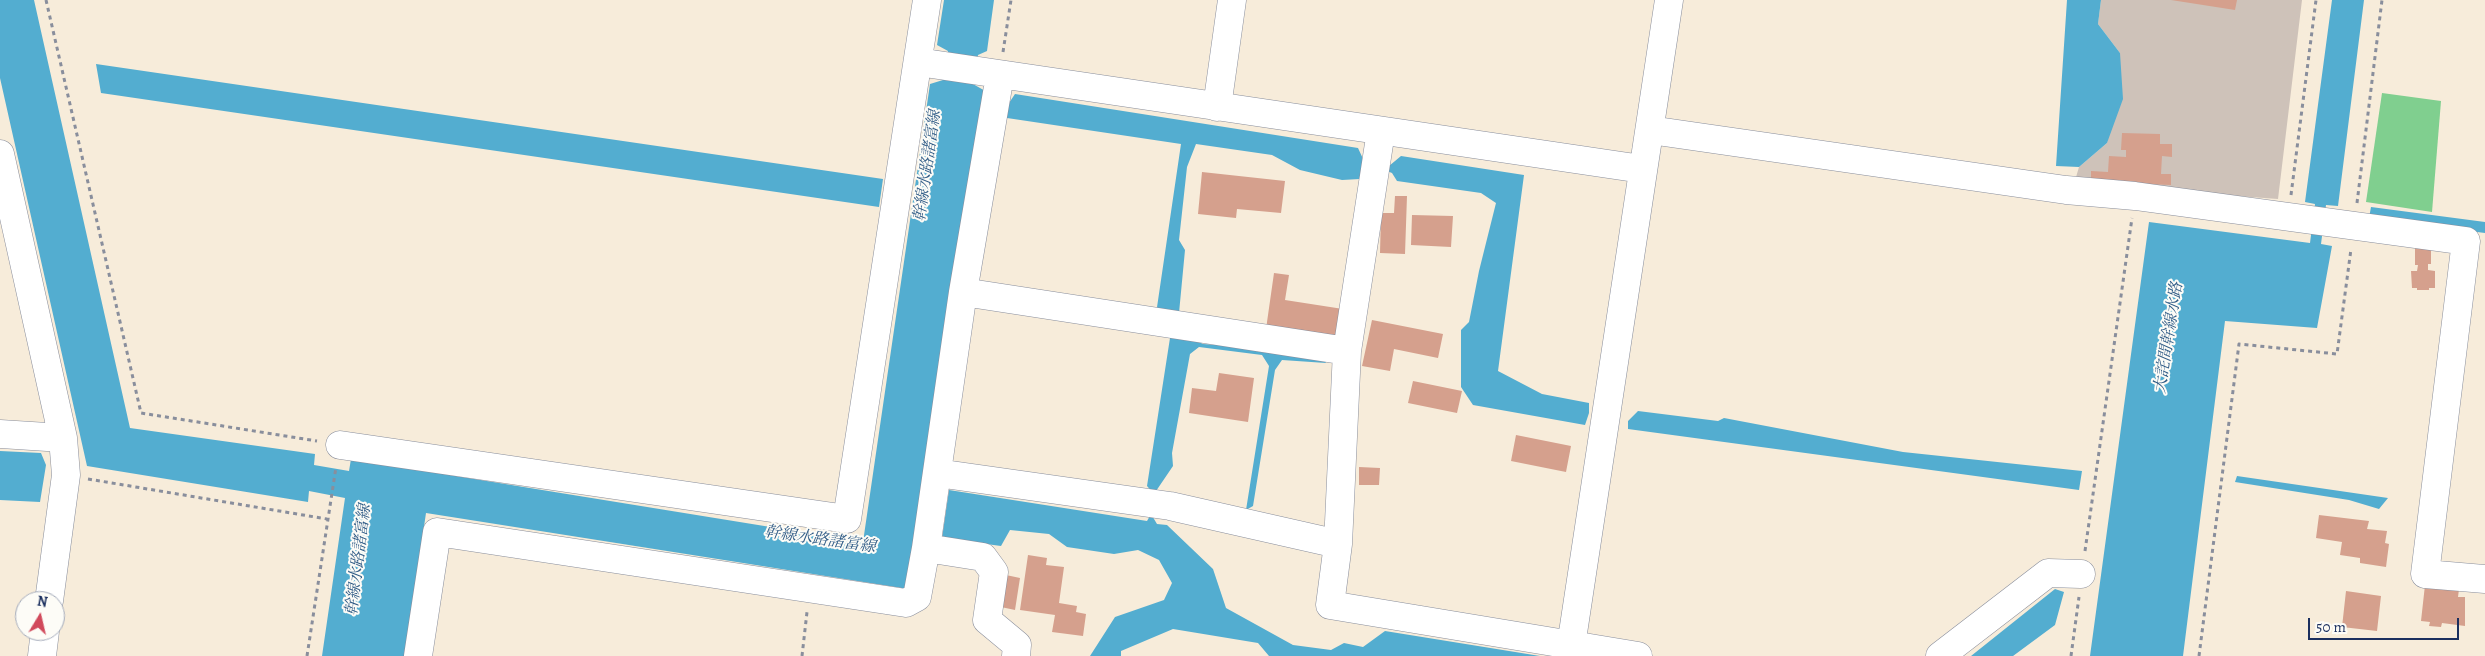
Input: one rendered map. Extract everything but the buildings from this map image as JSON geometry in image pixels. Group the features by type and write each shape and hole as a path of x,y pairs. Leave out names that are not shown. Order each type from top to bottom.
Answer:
{"street":[{"path":"338,455 848,519 928,64 927,0"},
{"path":"1217,106 1232,0"},
{"path":"1569,651 1669,0"},
{"path":"928,64 1642,169"},
{"path":"418,656 437,532 906,603 917,596 926,548 963,292 990,74"},
{"path":"1650,130 2066,190 2135,196 2466,241 2425,574 2485,579"},
{"path":"1381,131 1347,351 1338,544 1330,605 1569,651 1638,656"},
{"path":"0,154 63,438 66,475 50,591"},
{"path":"963,292 1347,351"},
{"path":"0,434 63,438"},
{"path":"937,473 1170,506 1338,544"},
{"path":"926,548 982,557 994,572 987,620 1017,645 1016,656"},
{"path":"1940,656 2048,573 2081,574"},
{"path":"42,656 44,641"}],"path":[{"path":"46,0 141,413 338,455 307,656"},
{"path":"990,74 1011,0"},
{"path":"2199,656 2239,344 2337,354 2319,220 2316,0"},
{"path":"2319,220 2382,0"},
{"path":"2071,656 2135,196"},
{"path":"66,475 327,519"},
{"path":"802,656 810,589"}],"shaded area":[{"path":"2101,0 2302,0 2278,199 2074,184 2079,167 2107,143 2120,53 2098,24"}],"green space":[{"path":"2382,93 2441,101 2432,212 2366,202"}],"water":[{"name":"幹線水路諸富線","path":"0,0 34,0 130,428 315,454 314,465 349,471 351,459 863,542 930,84 943,80 948,51 937,45 944,0 994,0 987,51 978,55 973,84 987,92 908,589 426,513 405,656 322,656 345,498 309,491 308,502 87,466 0,78"},
{"path":"2067,0 2101,0 2098,24 2120,53 2123,99 2107,143 2079,167 2056,166"},
{"name":"大詫間幹線水路","path":"2332,0 2364,0 2338,206 2326,205 2321,244 2332,246 2317,328 2225,321 2183,656 2090,656 2149,222 2310,243 2315,204 2305,202"},
{"path":"96,64 883,179 879,207 101,93"},
{"path":"1015,94 1358,148 1364,161 1389,166 1401,156 1524,175 1498,371 1542,394 1589,403 1589,413 1585,425 1473,405 1461,387 1461,330 1469,322 1479,271 1496,203 1481,193 1397,181 1392,173 1387,171 1360,179 1342,180 1300,170 1272,155 1196,144 1187,167 1179,240 1185,250 1179,313 1156,314 1181,144 1007,118 1007,106"},
{"path":"2371,207 2485,222 2485,233 2369,218"},
{"path":"1178,332 1203,344 1261,348 1323,358 1326,363 1282,360 1275,370 1253,506 1246,510 1269,366 1262,355 1199,347 1190,354 1172,453 1173,466 1154,494 1147,486 1170,338"},
{"path":"1638,411 1718,421 1724,418 1903,452 2082,471 2079,490 1628,429 1628,421"},
{"path":"0,451 41,453 46,465 40,502 0,500"},
{"path":"2237,476 2388,498 2379,509 2349,500 2235,482"},
{"path":"949,490 1147,521 1151,514 1157,524 1167,525 1213,569 1226,608 1293,645 1331,650 1344,643 1363,647 1385,631 1540,656 1269,656 1258,643 1173,629 1121,651 1121,656 1090,656 1115,617 1164,600 1172,583 1159,560 1138,550 1114,554 1067,547 1049,534 1010,530 1001,546 942,538"},
{"path":"2055,589 2064,592 2055,625 2013,656 1971,656"}]}
